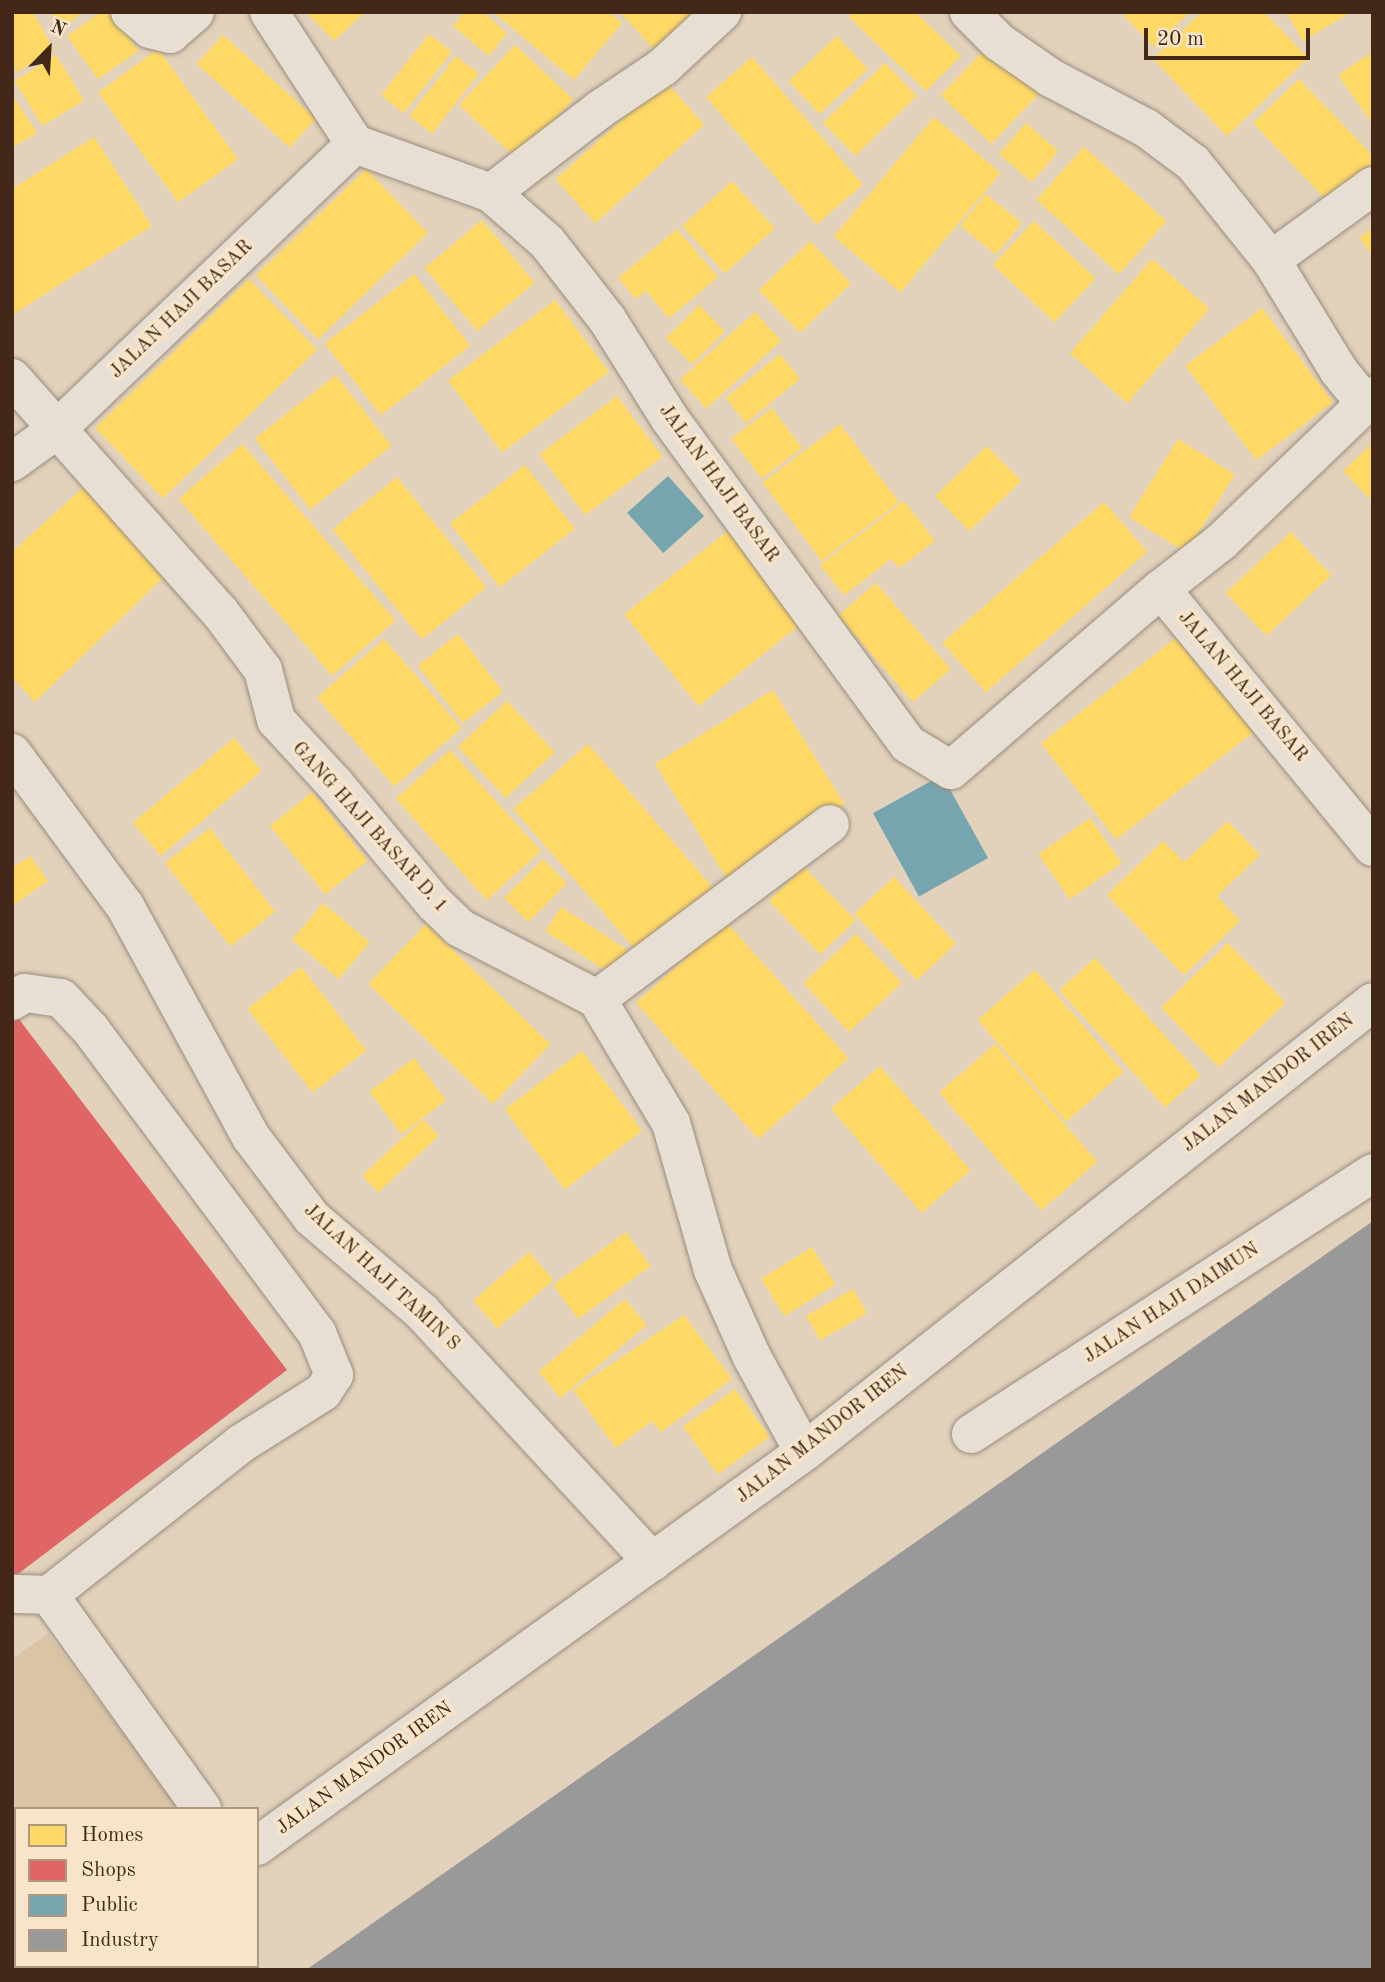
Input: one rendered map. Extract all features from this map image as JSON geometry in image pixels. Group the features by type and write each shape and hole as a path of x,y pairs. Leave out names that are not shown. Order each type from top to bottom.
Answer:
{"street":[{"path":"130,12 150,29 170,34 195,12"},
{"path":"269,12 355,144"},
{"path":"491,193 599,110 663,67 722,12"},
{"path":"969,12 999,42 1051,78 1146,128 1193,163 1271,260 1339,370 1368,399 1250,516 1161,589"},
{"name":"JALAN HAJI BASAR","path":"12,462 56,430 355,144 491,193 547,242 607,319 670,419 908,744 945,769 970,758 1161,589 1373,847"},
{"path":"1271,260 1373,186"},
{"name":"GANG HAJI BASAR D. 1","path":"12,377 56,430 220,612 263,670 276,720 334,783 434,903 460,928 597,999"},
{"name":"JALAN HAJI TAMIN S","path":"12,753 125,906 251,1137 305,1208 422,1312 653,1562"},
{"path":"804,1452 751,1357 713,1270 671,1123 597,999 830,824"},
{"path":"12,1001 25,993 61,998 92,1030 317,1333 334,1375 323,1391 242,1443 31,1595 200,1807"},
{"name":"JALAN MANDOR IREN","path":"259,1845 804,1452 1373,1002"},
{"name":"JALAN HAJI DAIMUN","path":"971,1434 1373,1173"}],"shaded area":[{"path":"48,1634 178,1807 14,1807 14,1968 24,1968 12,1970 12,1659"}],"building: Homes":[{"path":"12,12 33,12 54,50 17,72 12,64"},
{"path":"50,12 83,12 62,28"},
{"path":"101,12 111,12 138,51 98,79 67,36"},
{"path":"306,12 365,12 334,41"},
{"path":"464,12 483,12 507,33 489,56 453,26"},
{"path":"493,12 609,12 622,23 574,80"},
{"path":"620,12 713,12 663,59"},
{"path":"853,12 915,12 961,56 926,91 849,17"},
{"path":"1121,12 1190,12 1154,47"},
{"path":"1202,12 1264,12 1308,58 1227,136 1153,59"},
{"path":"1286,12 1351,12 1303,41"},
{"path":"429,34 452,52 404,113 381,95"},
{"path":"223,35 316,119 290,148 197,64"},
{"path":"837,36 868,69 819,114 789,81"},
{"path":"990,44 1040,93 991,144 941,95"},
{"path":"515,45 574,100 518,160 459,105"},
{"path":"158,49 238,159 178,203 98,92"},
{"path":"1373,52 1373,125 1338,75"},
{"path":"56,55 84,100 43,126 14,81"},
{"path":"456,56 479,74 432,134 409,116"},
{"path":"752,57 863,185 817,225 706,97"},
{"path":"885,63 917,96 855,156 823,123"},
{"path":"1299,79 1373,156 1373,170 1333,207 1253,123"},
{"path":"665,81 704,125 595,223 556,179"},
{"path":"12,94 37,133 12,148"},
{"path":"934,117 1001,173 900,292 834,237"},
{"path":"1026,123 1058,151 1032,182 999,154"},
{"path":"94,137 152,226 12,315 12,189"},
{"path":"1084,147 1166,221 1119,274 1036,200"},
{"path":"366,169 428,233 318,339 256,275"},
{"path":"732,181 775,229 725,273 682,226"},
{"path":"986,194 1022,223 996,255 960,226"},
{"path":"482,220 535,283 477,331 425,268"},
{"path":"1034,221 1095,278 1055,322 993,265"},
{"path":"1373,227 1373,256 1359,238"},
{"path":"677,229 718,277 669,318 646,291 636,299 618,278"},
{"path":"810,241 851,283 800,333 759,290"},
{"path":"1152,259 1209,309 1127,403 1070,353"},
{"path":"414,274 470,346 381,415 325,344"},
{"path":"249,279 317,349 163,498 95,428"},
{"path":"555,300 609,372 502,453 448,381"},
{"path":"699,305 725,331 692,364 666,338"},
{"path":"1262,308 1333,402 1256,460 1185,366"},
{"path":"755,312 781,341 706,409 680,380"},
{"path":"780,354 800,379 746,423 726,398"},
{"path":"336,375 391,446 310,509 255,438"},
{"path":"617,396 663,457 585,515 540,454"},
{"path":"772,408 802,448 761,479 731,439"},
{"path":"840,424 899,502 822,561 763,482"},
{"path":"1178,439 1235,475 1186,553 1129,517"},
{"path":"1373,443 1373,502 1343,471"},
{"path":"242,444 396,621 332,676 179,499"},
{"path":"987,446 1021,481 969,531 935,496"},
{"path":"525,465 575,529 500,587 450,523"},
{"path":"397,477 486,587 422,640 332,529"},
{"path":"85,486 168,573 35,702 12,677 12,552"},
{"path":"904,501 935,541 899,568 891,559 844,595 820,565"},
{"path":"1104,502 1147,552 986,692 942,642"},
{"path":"730,529 804,621 699,706 624,615"},
{"path":"1291,532 1331,575 1266,636 1226,593"},
{"path":"876,583 951,669 913,702 838,616"},
{"path":"1186,630 1261,726 1116,839 1041,743"},
{"path":"458,634 503,692 463,723 418,665"},
{"path":"384,639 461,728 394,786 317,697"},
{"path":"773,690 845,804 727,878 655,764"},
{"path":"507,701 555,752 506,798 458,747"},
{"path":"234,738 262,771 161,856 133,823"},
{"path":"588,744 715,890 640,955 513,809"},
{"path":"450,750 541,851 487,900 396,799"},
{"path":"312,792 367,860 325,894 270,826"},
{"path":"1090,818 1122,863 1070,899 1038,854"},
{"path":"1228,821 1260,855 1217,896 1240,921 1184,975 1107,895 1163,841 1184,862"},
{"path":"210,828 275,912 230,947 165,863"},
{"path":"30,856 48,881 12,906 12,868"},
{"path":"543,859 567,883 528,922 504,898"},
{"path":"804,867 855,920 820,954 769,901"},
{"path":"894,877 956,944 917,980 855,914"},
{"path":"323,903 370,942 339,979 292,940"},
{"path":"561,907 628,951 612,975 545,931"},
{"path":"726,922 848,1058 759,1139 636,1003"},
{"path":"426,924 550,1044 493,1104 368,984"},
{"path":"856,934 902,983 849,1032 803,983"},
{"path":"1228,943 1286,1003 1219,1067 1161,1008"},
{"path":"1095,958 1201,1075 1165,1108 1059,990"},
{"path":"301,967 366,1051 313,1092 247,1009"},
{"path":"1035,970 1124,1072 1066,1122 978,1020"},
{"path":"995,1044 1097,1162 1041,1210 939,1093"},
{"path":"582,1051 642,1131 565,1189 505,1109"},
{"path":"414,1058 446,1100 401,1134 369,1092"},
{"path":"880,1066 971,1170 921,1213 831,1109"},
{"path":"423,1119 439,1136 378,1192 362,1176"},
{"path":"626,1232 651,1266 578,1319 553,1285"},
{"path":"812,1247 835,1284 784,1316 761,1279"},
{"path":"529,1252 553,1280 497,1328 473,1301"},
{"path":"853,1289 867,1313 820,1340 806,1316"},
{"path":"625,1299 647,1325 560,1398 538,1372"},
{"path":"684,1315 732,1379 661,1432 652,1421 616,1448 573,1390"},
{"path":"735,1389 770,1437 718,1474 683,1427"}],"building: Shops":[{"path":"15,1014 287,1370 14,1577 12,1016"}],"building: Public":[{"path":"668,476 704,516 663,553 627,513"},
{"path":"942,775 988,858 919,896 873,813"}],"building: Industry":[{"path":"1373,1221 1373,1970 306,1970"}]}
